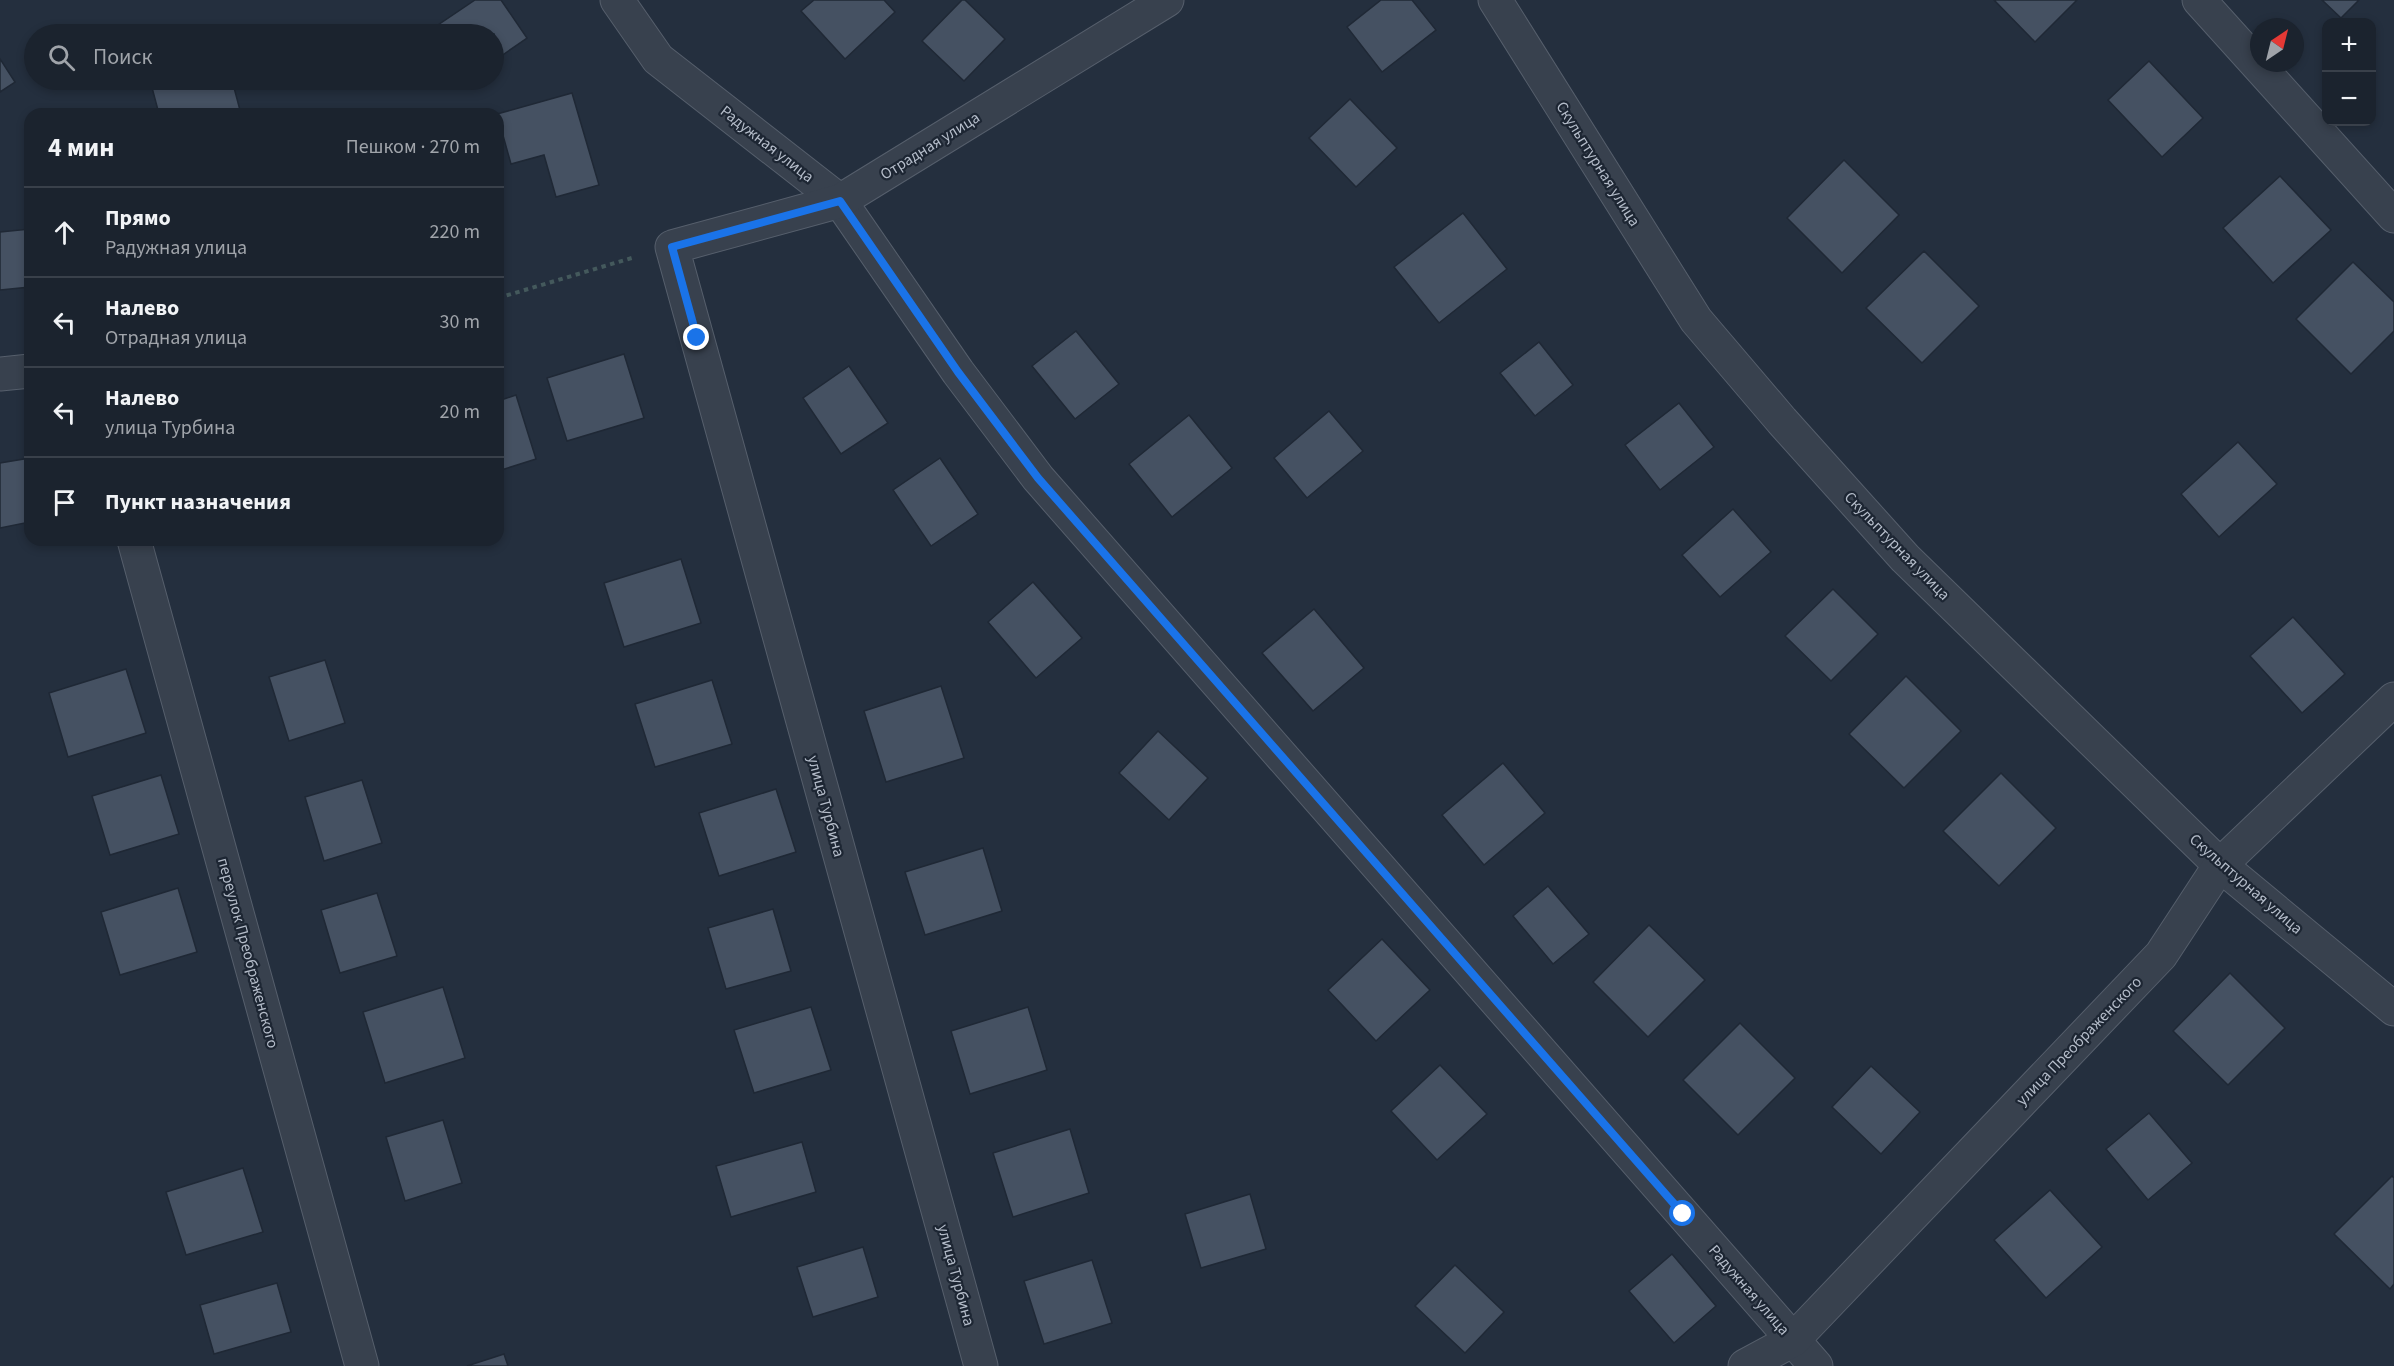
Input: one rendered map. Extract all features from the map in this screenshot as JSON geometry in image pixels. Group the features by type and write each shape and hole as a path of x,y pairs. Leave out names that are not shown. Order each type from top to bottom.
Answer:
{"street":[{"name":"Радужная улица","path":"617,0 658,59 840,201 958,372 1038,478 1816,1366"},
{"name":"Отрадная улица","path":"672,247 840,201 1167,0"},
{"name":"Скульптурная улица","path":"1495,0 1696,320 1782,421 1905,558 2220,865 2394,1009"},
{"path":"2199,0 2394,216"},
{"name":"улица Турбина","path":"672,247 981,1366"},
{"path":"0,374 24,372"},
{"name":"переулок Преображенского","path":"136,546 362,1366"},
{"name":"улица Преображенского","path":"1745,1366 1793,1340 2161,955 2220,865 2394,699"}],"path":[{"path":"504,296 672,247"}],"building":[{"path":"475,0 501,0 527,38 504,54 504,24 439,24"},
{"path":"814,0 884,0 895,12 845,59 801,11"},
{"path":"962,0 965,0 1005,39 964,81 922,41"},
{"path":"1381,0 1412,0 1436,30 1382,72 1347,27"},
{"path":"1994,0 2077,0 2035,42"},
{"path":"2322,0 2359,0 2341,18"},
{"path":"0,59 15,82 0,92"},
{"path":"2149,61 2203,118 2162,157 2108,100"},
{"path":"153,90 235,90 239,108 157,108"},
{"path":"572,93 599,185 556,197 544,155 511,164 504,139 504,112"},
{"path":"1350,99 1397,148 1356,187 1309,138"},
{"path":"1844,160 1899,215 1842,273 1787,218"},
{"path":"2280,176 2331,230 2273,283 2223,228"},
{"path":"1463,213 1507,269 1439,323 1394,267"},
{"path":"24,230 24,288 0,290 0,232"},
{"path":"1924,251 1979,306 1922,363 1866,308"},
{"path":"2353,262 2394,302 2394,331 2351,374 2296,319"},
{"path":"1076,331 1119,384 1075,419 1032,366"},
{"path":"1539,342 1573,385 1535,416 1500,373"},
{"path":"624,354 644,418 567,441 547,378"},
{"path":"849,366 888,423 841,454 803,398"},
{"path":"516,395 536,459 504,469 504,399"},
{"path":"1679,403 1714,447 1660,490 1625,445"},
{"path":"1329,411 1363,451 1307,498 1274,458"},
{"path":"1189,415 1232,468 1172,517 1129,464"},
{"path":"2238,442 2277,484 2219,537 2181,494"},
{"path":"940,458 978,514 931,546 893,490"},
{"path":"24,459 24,523 0,528 0,463"},
{"path":"1733,509 1771,552 1720,597 1682,555"},
{"path":"681,559 701,623 624,647 604,583"},
{"path":"1033,582 1082,638 1036,678 988,622"},
{"path":"1833,589 1878,634 1831,681 1785,636"},
{"path":"1314,609 1364,668 1313,711 1262,653"},
{"path":"2293,617 2345,674 2302,713 2250,656"},
{"path":"325,660 345,723 289,741 269,677"},
{"path":"126,669 146,733 68,757 49,693"},
{"path":"1906,676 1961,731 1904,788 1849,734"},
{"path":"712,680 732,744 655,767 635,704"},
{"path":"941,686 964,758 886,782 864,711"},
{"path":"1158,731 1208,778 1169,820 1119,773"},
{"path":"1503,763 1545,813 1484,865 1442,815"},
{"path":"2001,773 2056,828 1999,886 1943,831"},
{"path":"161,775 179,834 110,855 92,796"},
{"path":"362,780 382,843 324,861 305,797"},
{"path":"776,789 796,852 719,876 699,813"},
{"path":"983,848 1002,911 925,935 905,872"},
{"path":"1548,886 1589,934 1553,964 1513,916"},
{"path":"178,888 197,952 120,975 101,912"},
{"path":"377,893 397,956 340,973 321,910"},
{"path":"773,909 791,971 726,989 708,928"},
{"path":"1649,925 1705,980 1648,1037 1593,982"},
{"path":"1382,939 1430,990 1376,1041 1328,990"},
{"path":"2230,973 2285,1028 2228,1085 2173,1031"},
{"path":"443,987 465,1058 385,1083 363,1012"},
{"path":"811,1007 831,1070 754,1093 734,1030"},
{"path":"1028,1007 1047,1070 970,1094 951,1031"},
{"path":"1740,1023 1795,1078 1738,1135 1683,1080"},
{"path":"1440,1065 1487,1114 1437,1160 1391,1111"},
{"path":"1871,1066 1920,1112 1881,1154 1832,1107"},
{"path":"2149,1113 2192,1163 2148,1200 2106,1149"},
{"path":"443,1120 462,1183 405,1201 386,1137"},
{"path":"1070,1129 1089,1193 1013,1217 993,1153"},
{"path":"802,1142 816,1192 731,1217 716,1166"},
{"path":"243,1168 263,1232 186,1255 166,1192"},
{"path":"2392,1176 2394,1178 2394,1284 2390,1289 2334,1234"},
{"path":"2050,1190 2102,1247 2046,1298 1994,1240"},
{"path":"1250,1194 1266,1249 1201,1268 1185,1214"},
{"path":"863,1247 878,1297 813,1317 797,1267"},
{"path":"1672,1254 1716,1306 1674,1343 1629,1291"},
{"path":"1092,1260 1112,1323 1044,1344 1024,1281"},
{"path":"1455,1265 1504,1312 1465,1353 1415,1306"},
{"path":"277,1283 291,1332 214,1354 200,1305"},
{"path":"504,1354 508,1366 467,1366"}],"route":[{"path":"697,338 672,247 840,201 958,372 1038,478 1683,1214"}]}
